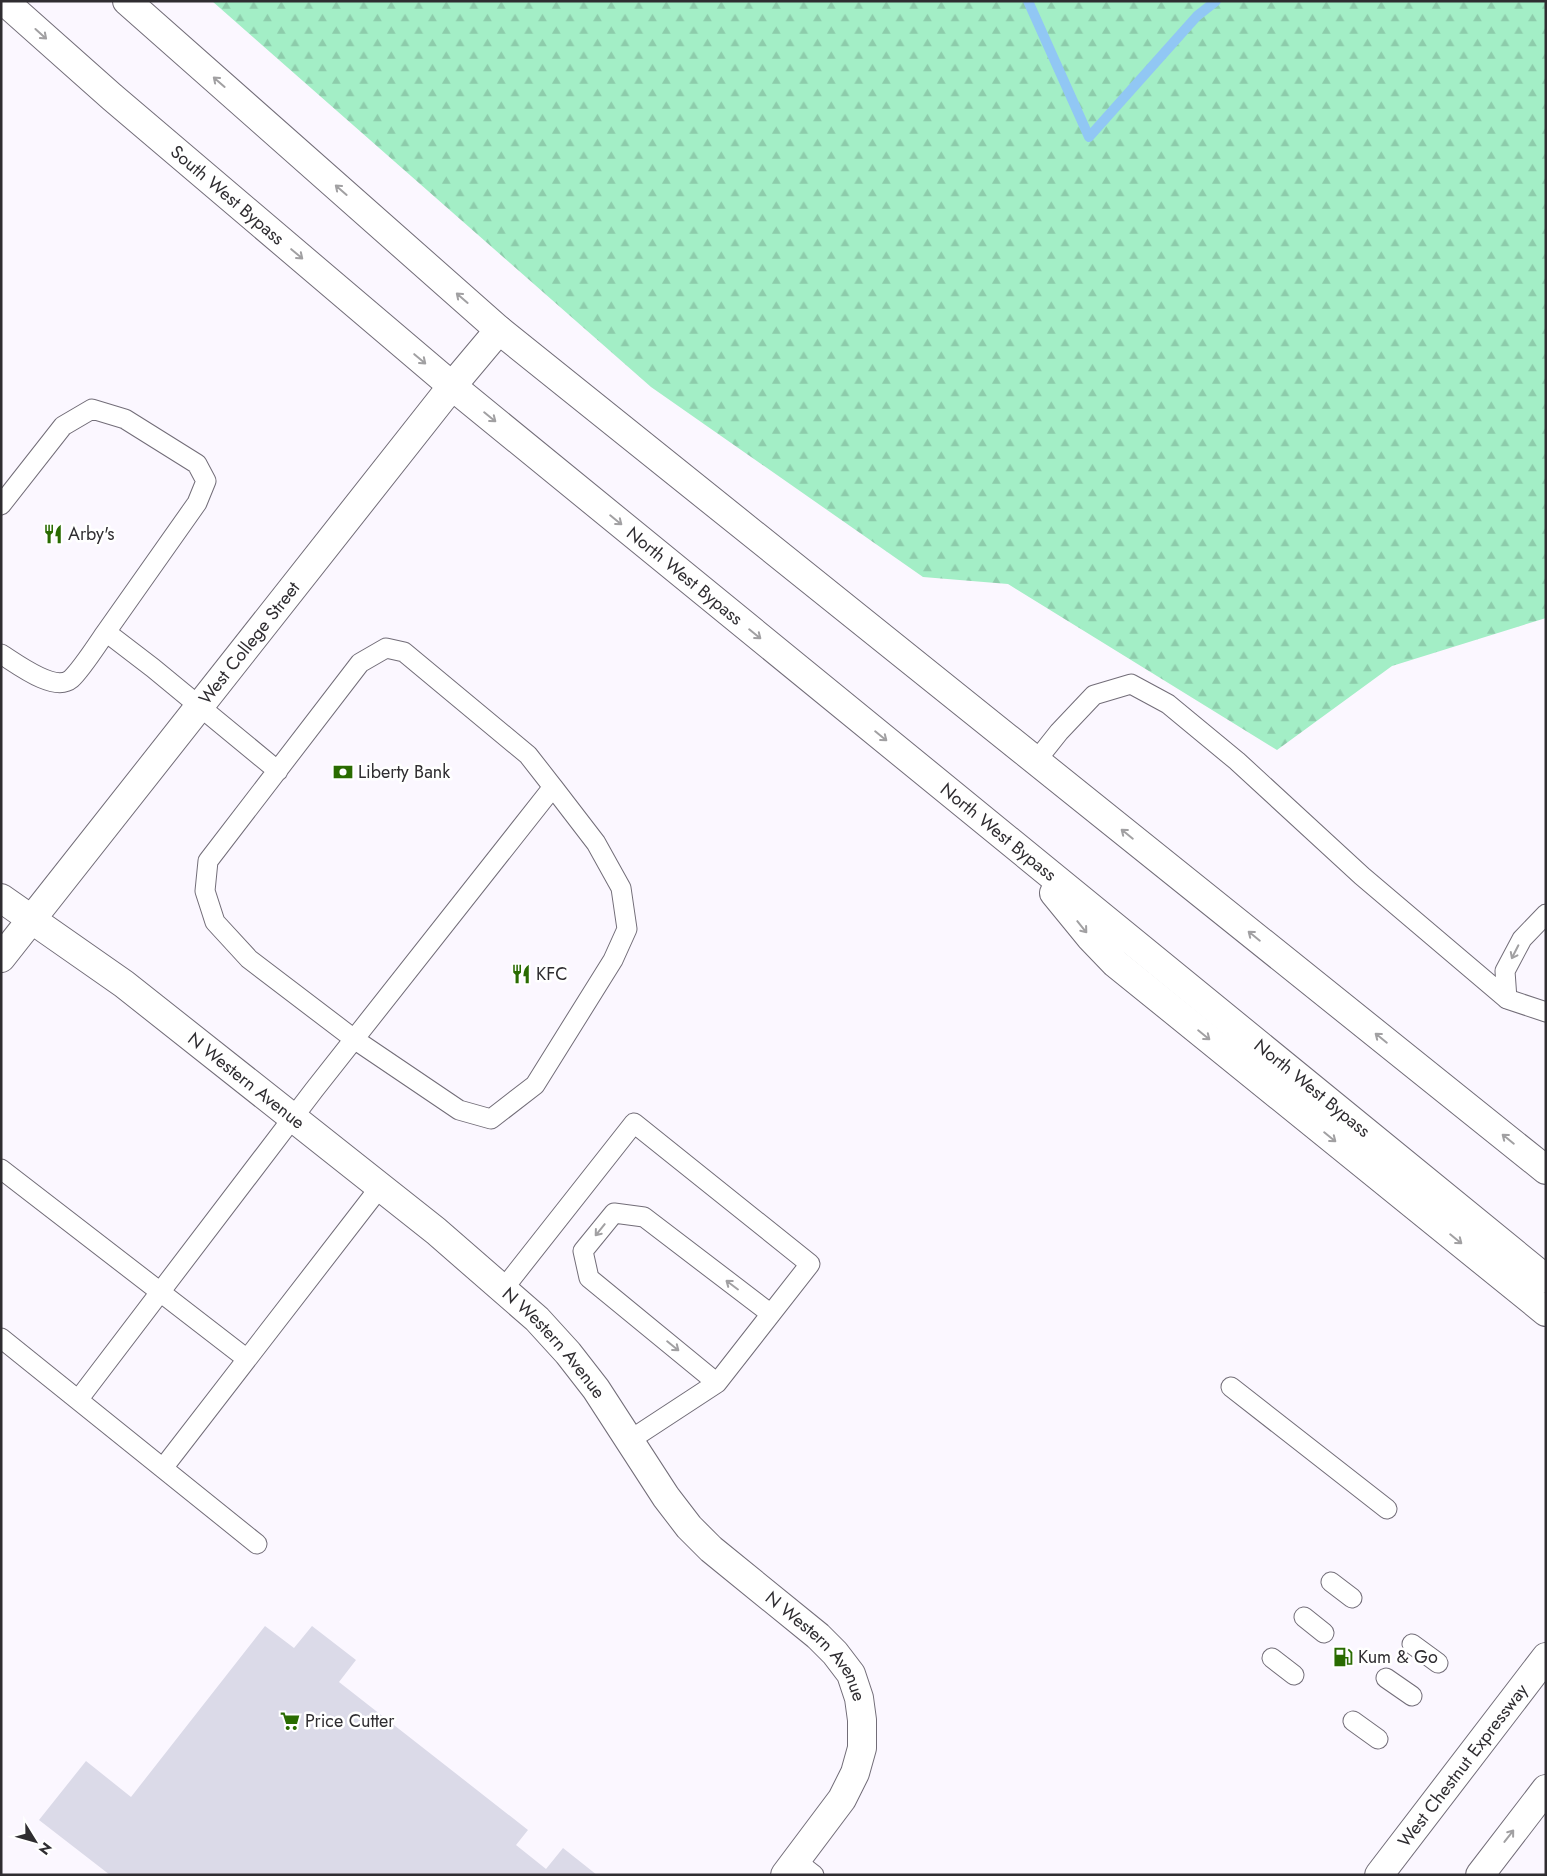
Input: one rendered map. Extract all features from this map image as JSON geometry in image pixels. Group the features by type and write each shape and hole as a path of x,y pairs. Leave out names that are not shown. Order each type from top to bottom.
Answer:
{"main road":[{"name":"South West Bypass","path":"4,1 112,97 452,386"},
{"path":"127,1 499,330 1546,1170"},
{"name":"West College Street","path":"1,958 452,386 499,330"},
{"name":"North West Bypass","path":"452,386 1546,1278"},
{"path":"1019,849 1090,937 1115,963 1546,1312"},
{"name":"N Western Avenue","path":"1,898 124,984 504,1288 537,1318 568,1352 596,1389 666,1497 689,1528 710,1549 818,1636 835,1653 851,1674 860,1698 862,1748 855,1773 842,1799 798,1870"},
{"name":"West Chestnut Expressway","path":"1379,1875 1546,1657"},
{"path":"1480,1875 1546,1789"}],"lane":[{"path":"1,505 63,426 92,409 125,418 197,464 206,481 197,503 70,680 59,683 45,681 1,654"},
{"path":"106,632 200,706 278,771"},
{"path":"386,648 404,652 528,755 553,787 596,843 621,888 627,929 613,960 535,1085 491,1119 459,1110 354,1039 249,959 215,922 205,891 208,861 360,663 386,648"},
{"path":"1036,761 1059,732 1094,695 1131,684 1168,704 1237,761 1362,876 1507,999 1546,1012"},
{"path":"78,1400 158,1292 222,1213 354,1039 553,787"},
{"path":"1507,999 1505,972 1522,938 1546,914"},
{"path":"504,1288 634,1123 810,1264 717,1383 630,1440"},
{"path":"1,1170 247,1359"},
{"path":"163,1468 380,1187"},
{"path":"717,1383 589,1278 583,1251 614,1213 644,1217 771,1314"},
{"path":"1,1338 257,1544"},
{"path":"1231,1387 1387,1509"},
{"path":"1331,1582 1352,1598"},
{"path":"1304,1617 1324,1633"},
{"path":"1412,1644 1438,1663"},
{"path":"1272,1658 1294,1676"},
{"path":"1386,1678 1412,1696"},
{"path":"1353,1720 1378,1739"}],"green space":[{"path":"212,1 1546,1 1546,618 1392,666 1277,750 1008,584 923,577 651,387"}],"building":[{"name":"Price Cutter","path":"265,1626 294,1648 312,1626 356,1660 339,1682 528,1830 516,1845 546,1869 563,1848 597,1875 110,1875 39,1820 86,1761 131,1797"}],"waterway":[{"path":"1028,1 1089,137 1197,16 1216,1"}],"place":[{"name":"Arby's","path":"53,534"},
{"name":"Liberty Bank","path":"343,772"},
{"name":"KFC","path":"521,974"},
{"name":"Kum & Go","path":"1343,1657"},
{"name":"Price Cutter","path":"290,1721"}]}
